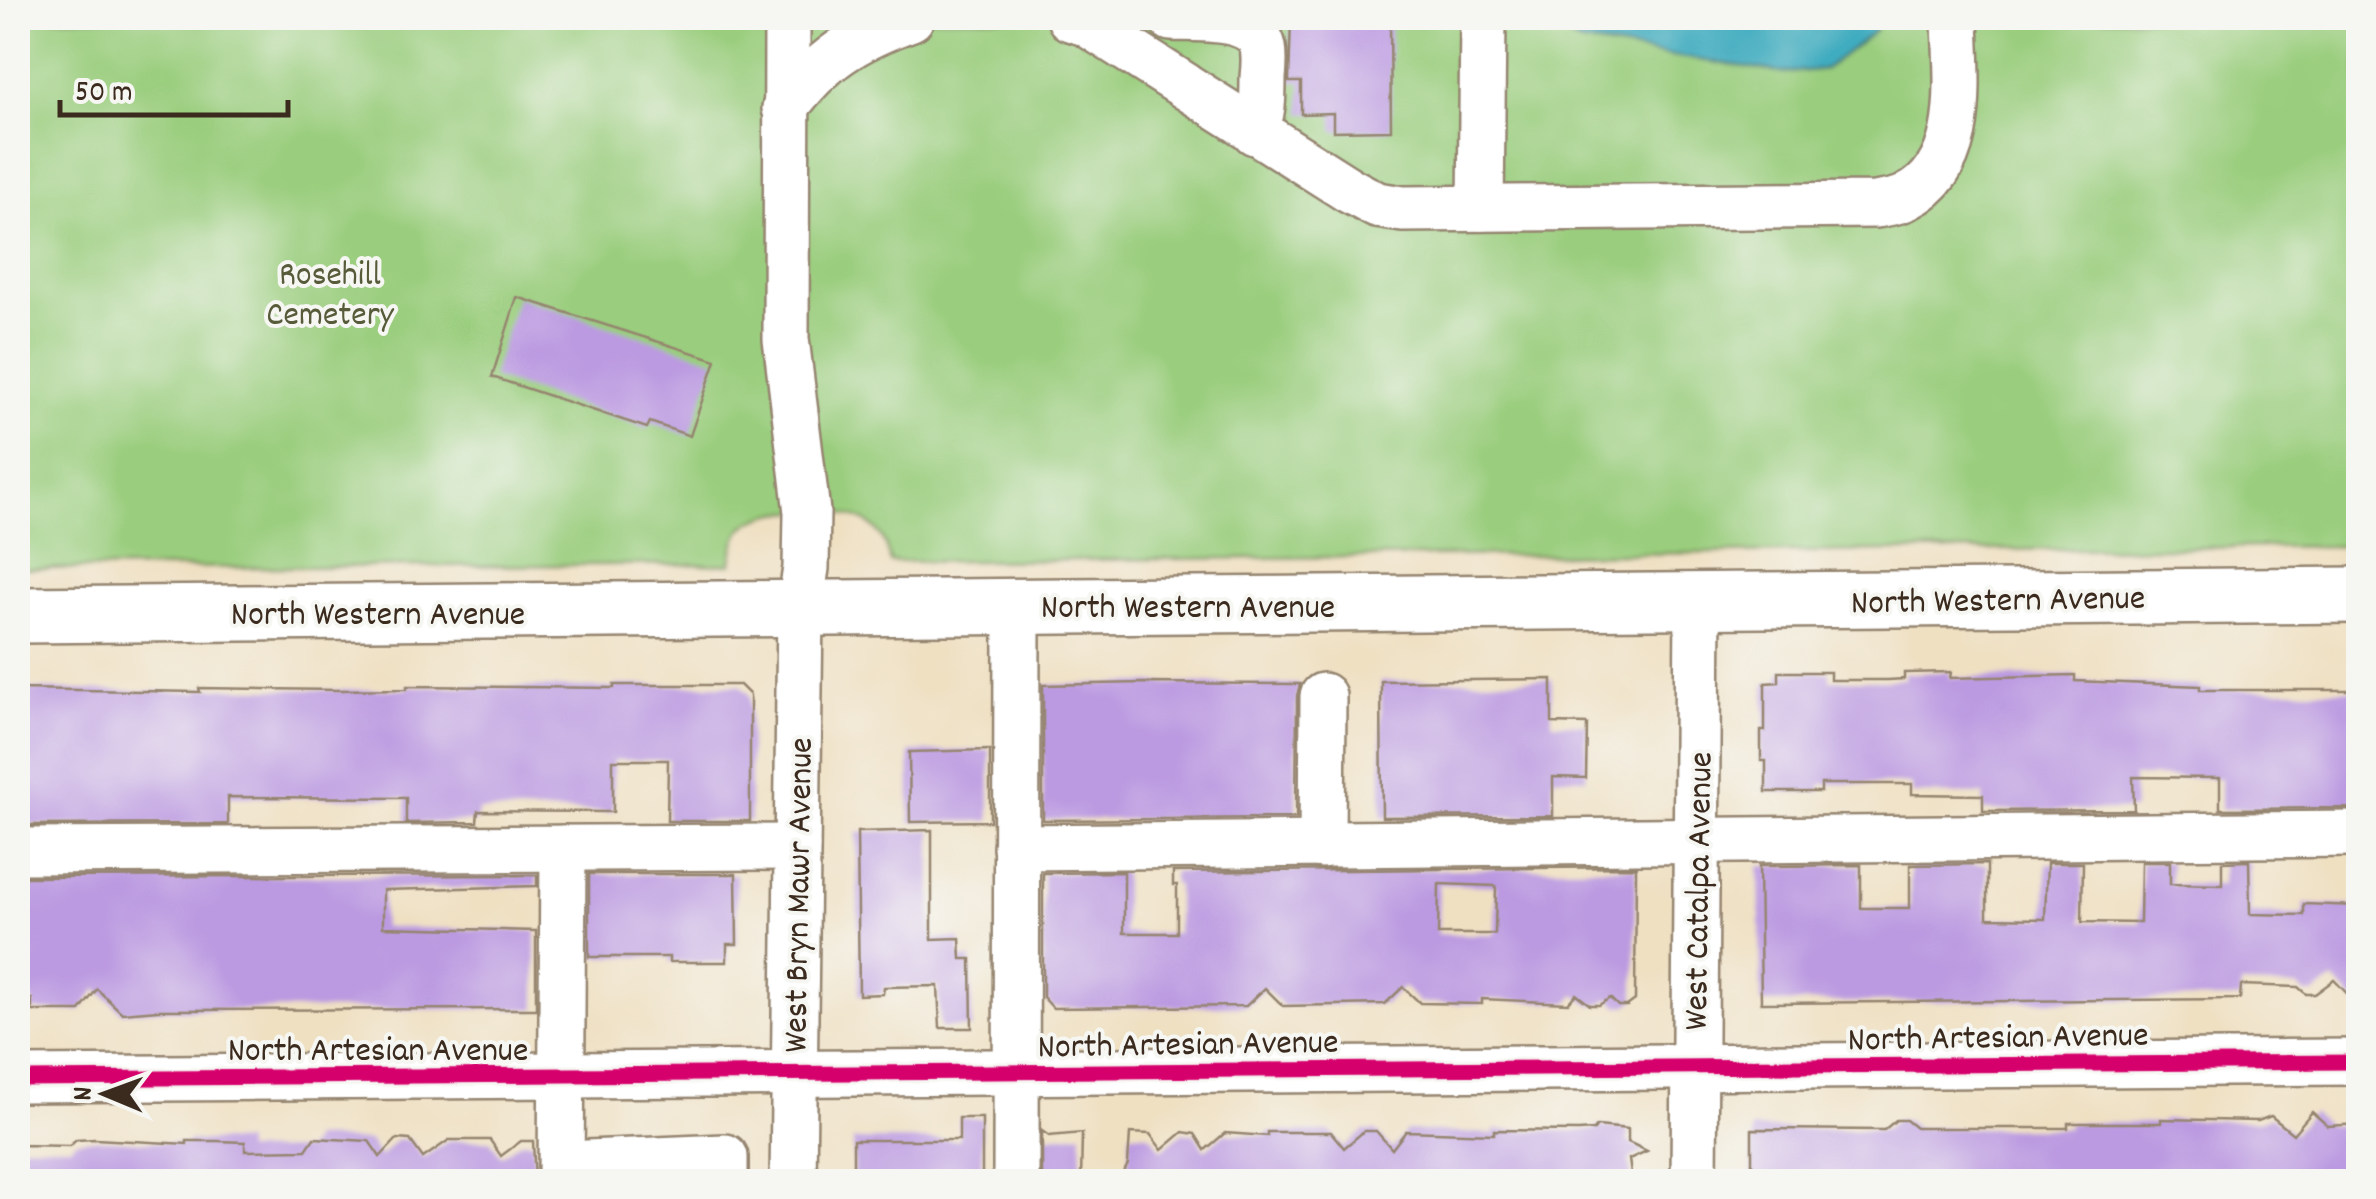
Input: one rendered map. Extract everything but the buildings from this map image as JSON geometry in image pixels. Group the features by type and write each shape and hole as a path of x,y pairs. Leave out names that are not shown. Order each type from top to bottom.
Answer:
{"main road":[{"name":"North Western Avenue","path":"18,615 2358,595"}],"street":[{"name":"West Bryn Mawr Avenue","path":"787,18 786,339 807,512 806,568 800,608 793,1179"},
{"path":"785,108 828,59 850,44 911,18"},
{"path":"1171,18 1234,23 1258,36 1264,57 1262,110 1255,132"},
{"path":"1481,208 1483,18"},
{"path":"1092,19 1255,132 1378,205 1402,209 1876,205 1906,198 1943,163 1952,135 1956,105 1955,18"},
{"name":"West Catalpa Avenue","path":"1694,1182 1698,600"},
{"path":"1016,1182 1017,606"},
{"path":"1322,696 1322,845"},
{"path":"1016,847 2358,834"},
{"path":"18,850 797,846"},
{"path":"563,848 561,1077 574,1172 725,1157 725,1179 793,1179"},
{"name":"North Artesian Avenue","path":"18,1079 2358,1062"}],"green space":[{"name":"Rosehill Cemetery","path":"18,18 2358,18 2358,546 890,562 880,534 873,527 846,515 809,510 771,515 744,527 736,540 731,564 18,569"}],"water":[{"path":"1550,18 1875,18 1875,31 1825,69 1787,73 1578,42 1553,26"}],"cycle path":[{"path":"18,1079 2358,1062"}]}
